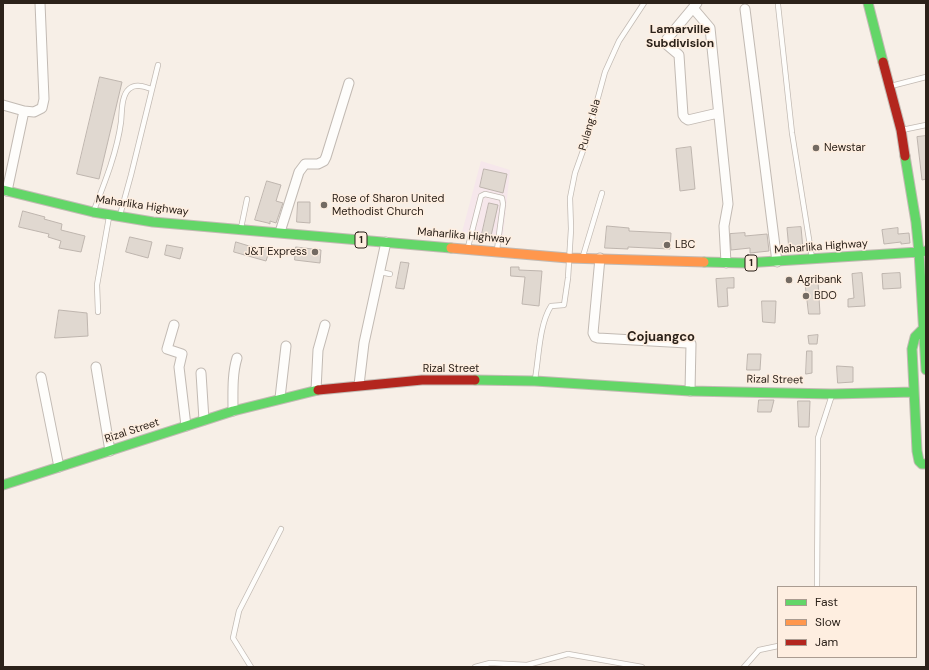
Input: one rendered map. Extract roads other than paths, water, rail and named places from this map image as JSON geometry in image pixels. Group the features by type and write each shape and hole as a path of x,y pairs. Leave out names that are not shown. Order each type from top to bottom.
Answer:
{"main road":[{"path":"868,3 901,130 922,252 926,370"},
{"name":"Maharlika Highway","path":"5,190 93,212 153,222 467,248 568,258 582,257 656,262 726,263 777,262 922,252"},
{"path":"925,329 919,330 915,335 913,343 917,451 922,464 926,464"},
{"name":"Rizal Street","path":"3,485 234,410 316,390 359,385 422,380 535,381 690,390 832,394 914,392"}],"street":[{"path":"3,105 24,111 34,112 42,108 44,99 40,3"},
{"path":"718,113 688,120 685,118 683,115 679,55 666,44 667,39 695,6 710,28 728,204 724,226 726,263"},
{"path":"745,9 777,262"},
{"path":"280,232 299,172 305,164 318,164 324,161 326,157 349,83"},
{"path":"5,190 24,111"},
{"path":"359,385 364,343 386,242"},
{"path":"600,258 595,336 598,338 690,344 690,390"},
{"path":"174,325 168,349 182,354 179,367 186,426"},
{"path":"316,390 318,350 325,325"},
{"path":"280,398 286,346"},
{"path":"234,410 233,385 235,363 237,358"},
{"path":"96,367 110,451"},
{"path":"201,373 204,420"},
{"path":"41,377 59,467"}],"lane":[{"name":"Pulang Isla","path":"535,381 546,314 551,306 564,305 568,278 568,258 571,229 570,198 575,173 585,145 605,72 619,41 644,3"},
{"path":"778,5 792,133 812,259"},
{"path":"120,217 158,64"},
{"path":"890,86 926,78"},
{"path":"93,212 108,174 116,146 124,97 128,90 136,86 152,89"},
{"path":"901,130 926,125"},
{"path":"582,257 602,193"},
{"path":"467,248 481,196 485,194 502,198 503,204 497,251"},
{"path":"241,230 247,198"},
{"path":"98,312 97,285 109,215"},
{"path":"380,272 390,274"},
{"path":"818,586 818,438 832,394"},
{"path":"251,667 233,638 239,611 281,529"},
{"path":"744,667 759,650 777,646"},
{"path":"475,667 490,663 527,665 568,654 642,667"}],"place":[{"name":"Newstar","path":"816,148"},
{"name":"Rose of Sharon United Methodist Church","path":"324,205"},
{"name":"LBC","path":"667,245"},
{"name":"J&T Express","path":"315,252"},
{"name":"Agribank","path":"789,280"},
{"name":"BDO","path":"806,296"}],"district":[{"name":"Lamarville Subdivision","path":"680,37"},
{"name":"Cojuangco","path":"661,338"}]}
